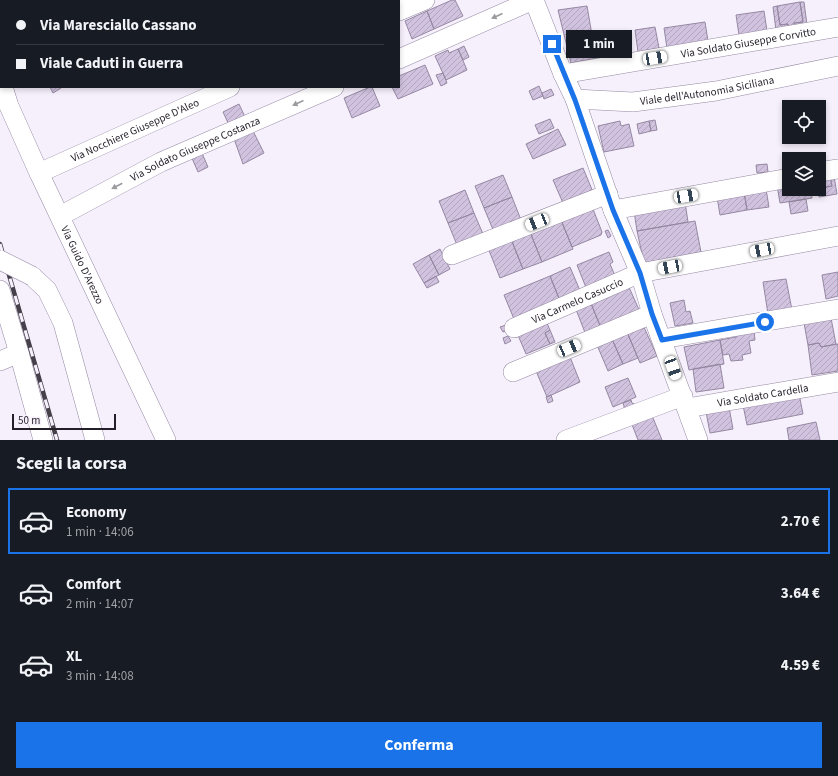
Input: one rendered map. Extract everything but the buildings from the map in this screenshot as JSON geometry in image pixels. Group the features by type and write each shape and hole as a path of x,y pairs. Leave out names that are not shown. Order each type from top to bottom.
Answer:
{"street":[{"path":"400,12 425,0"},
{"path":"400,59 534,0 563,74 575,100 611,202 640,273 652,314 698,440"},
{"name":"Via Soldato Giuseppe Corvitto","path":"563,74 838,27"},
{"name":"Viale dell'Autonomia Siciliana","path":"575,100 633,102 716,91 838,66"},
{"name":"Via Guido D'Arezzo","path":"3,88 9,106 39,173 166,440"},
{"name":"Via Nocchiere Giuseppe D'Aleo","path":"39,173 228,88"},
{"name":"Via Soldato Giuseppe Costanza","path":"60,216 161,162 332,88"},
{"path":"826,171 838,169"},
{"path":"452,255 611,202 782,179"},
{"name":"Via Carmelo Casuccio","path":"514,328 640,273 838,236"},
{"path":"0,260 32,276 47,290 63,323 95,440"},
{"path":"0,290 44,440"},
{"path":"662,340 838,309"},
{"path":"513,372 652,314"},
{"path":"0,361 19,353"},
{"name":"Via Soldato Cardella","path":"566,440 685,402 838,382"}],"railway":[{"path":"0,244 57,440"}],"route":[{"path":"552,44 563,74 575,100 613,210 640,273 652,314 662,340 765,322"}]}
